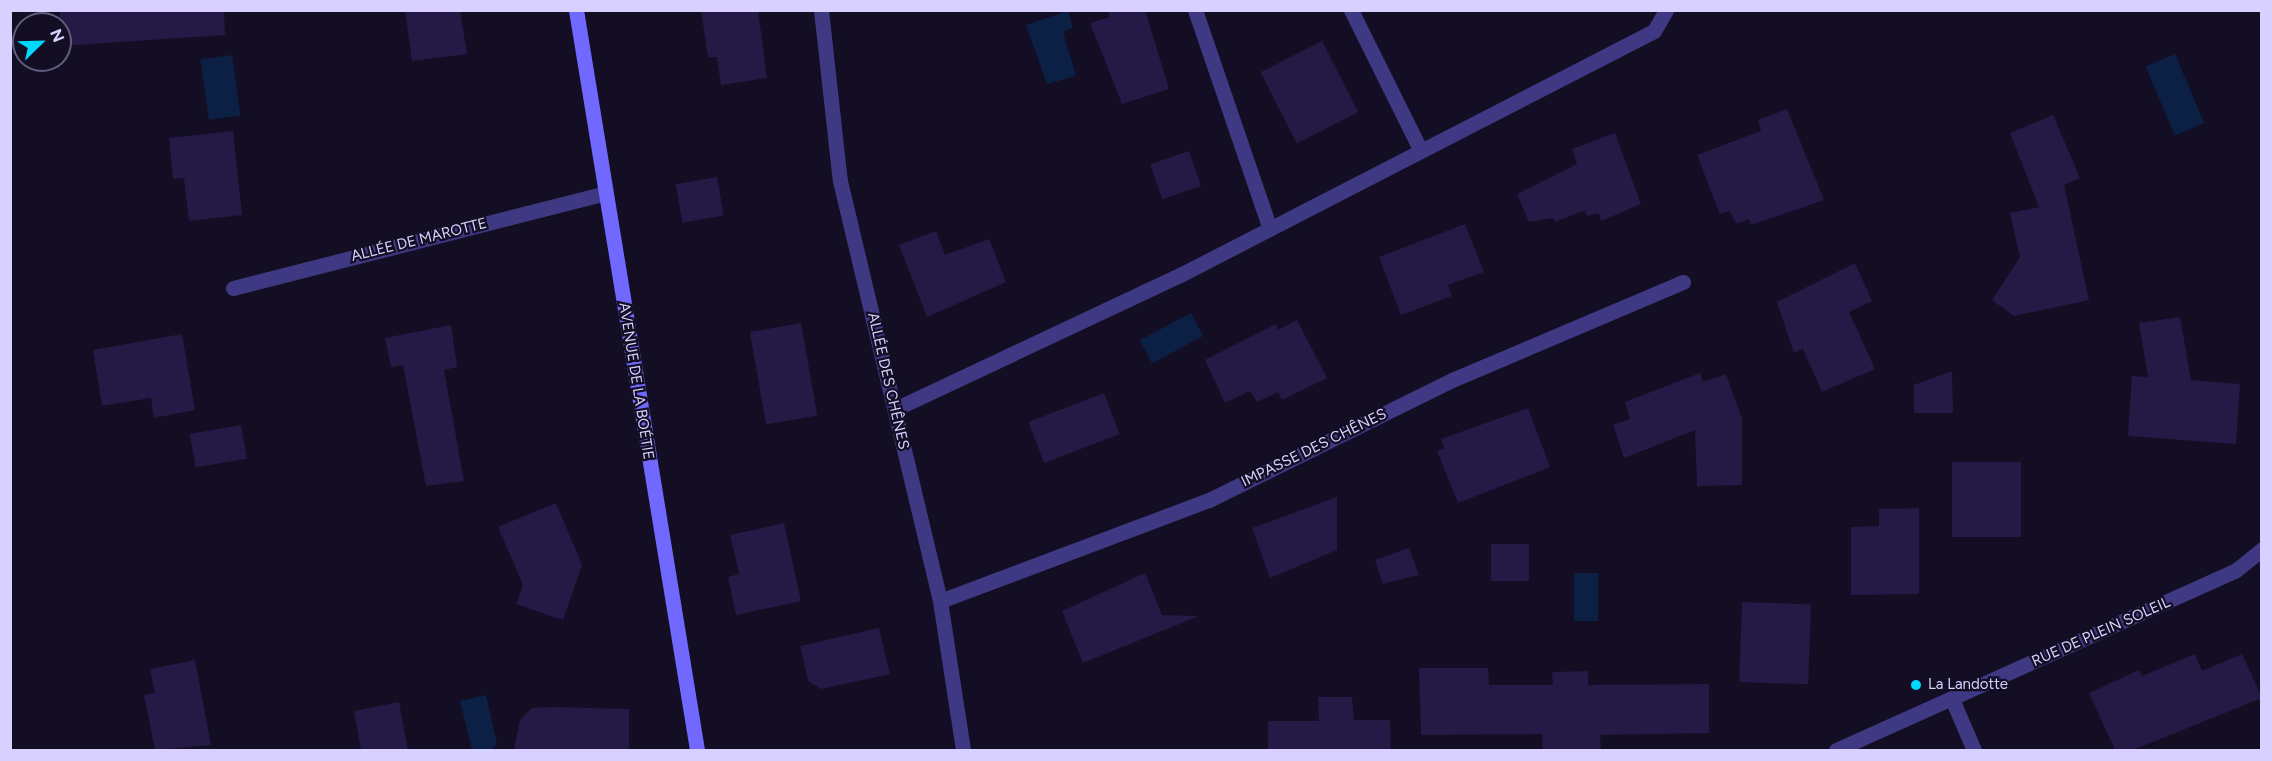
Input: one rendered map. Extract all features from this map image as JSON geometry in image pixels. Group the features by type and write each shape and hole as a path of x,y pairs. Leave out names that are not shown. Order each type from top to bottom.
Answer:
{"main road":[{"name":"AVENUE DE LA BOÉTIE","path":"576,10 697,750"}],"street":[{"name":"ALLÉE DES CHÊNES","path":"821,10 840,180 940,601 963,750"},
{"path":"1195,10 1270,229"},
{"path":"1351,10 1421,151"},
{"path":"895,409 1270,229 1654,31 1666,10"},
{"name":"ALLÉE DE MAROTTE","path":"233,288 605,193"},
{"name":"IMPASSE DES CHÊNES","path":"940,601 1209,500 1452,380 1683,282"},
{"name":"RUE DE PLEIN SOLEIL","path":"1836,750 2235,571 2262,549"},
{"path":"1952,699 1974,750"}],"water":[{"path":"1068,11 1073,28 1063,32 1076,76 1047,84 1026,25"},
{"path":"2175,54 2204,123 2175,136 2146,67"},
{"path":"232,55 240,115 209,120 200,59"},
{"path":"1191,313 1203,336 1152,363 1140,340"},
{"path":"1574,573 1598,573 1598,621 1574,621"},
{"path":"486,695 497,743 492,750 472,750 460,701"}],"building":[{"path":"60,10 224,10 225,35 72,45 72,12 60,12"},
{"path":"405,10 460,10 467,54 412,61"},
{"path":"701,10 758,10 767,78 721,85 717,57 708,57"},
{"path":"1108,10 1145,10 1169,89 1122,104 1090,23 1110,17"},
{"path":"1322,41 1358,112 1297,144 1261,72"},
{"path":"1787,109 1824,200 1751,225 1749,219 1736,224 1730,211 1720,214 1697,155 1761,131 1758,120"},
{"path":"2053,115 2080,178 2064,185 2089,300 2014,316 1992,300 2020,257 2010,213 2039,207 2010,133"},
{"path":"233,131 242,215 189,221 184,178 173,179 169,138"},
{"path":"1615,133 1641,204 1601,221 1599,213 1587,216 1585,210 1555,222 1553,218 1529,222 1517,194 1577,164 1572,149"},
{"path":"1189,151 1201,186 1162,199 1150,164"},
{"path":"717,177 724,215 682,223 676,184"},
{"path":"1465,224 1484,272 1448,285 1452,296 1401,315 1379,257"},
{"path":"936,231 945,255 989,239 1006,282 927,317 899,245"},
{"path":"1855,263 1872,301 1849,312 1875,369 1822,392 1803,349 1794,353 1777,302"},
{"path":"2180,317 2191,380 2240,384 2236,444 2128,436 2132,376 2148,377 2139,323"},
{"path":"1297,320 1327,378 1282,400 1278,392 1257,402 1250,391 1225,403 1205,360 1276,324 1278,330"},
{"path":"801,323 817,416 766,425 750,332"},
{"path":"451,325 457,367 444,370 464,481 426,486 403,365 391,367 385,338"},
{"path":"182,334 195,410 154,418 151,398 102,406 93,350"},
{"path":"1952,371 1953,413 1914,413 1914,385"},
{"path":"1700,373 1703,382 1726,374 1742,419 1742,485 1697,486 1695,430 1624,458 1613,425 1630,419 1625,402"},
{"path":"1104,393 1120,434 1044,463 1028,422"},
{"path":"1528,408 1550,467 1458,503 1437,451 1444,448 1441,439"},
{"path":"241,425 247,458 196,468 190,434"},
{"path":"1952,462 2021,462 2021,537 1952,537"},
{"path":"1337,497 1337,550 1270,578 1252,528"},
{"path":"556,503 582,565 563,620 516,604 523,585 498,527"},
{"path":"1919,508 1919,594 1851,595 1851,527 1879,526 1879,509"},
{"path":"784,523 801,601 736,615 728,577 739,574 730,535"},
{"path":"1491,544 1529,544 1529,581 1491,581"},
{"path":"1409,548 1419,575 1383,584 1375,560"},
{"path":"1145,573 1162,615 1199,616 1083,663 1062,611"},
{"path":"1742,602 1811,604 1808,684 1739,682"},
{"path":"879,628 890,674 821,689 808,681 800,646"},
{"path":"2195,654 2202,671 2242,654 2262,698 2133,750 2115,750 2089,693 2139,670 2142,676"},
{"path":"195,660 211,745 155,750 144,695 155,693 150,669"},
{"path":"1419,668 1488,668 1489,685 1553,685 1552,672 1588,671 1588,685 1709,684 1709,733 1600,735 1601,750 1543,750 1542,734 1421,735"},
{"path":"1318,697 1352,697 1354,720 1390,720 1391,750 1268,750 1268,721 1319,721"},
{"path":"399,702 408,750 361,750 354,711"},
{"path":"532,708 629,709 629,749 514,750 520,720"}],"place":[{"name":"La Landotte","path":"1916,685"}]}
